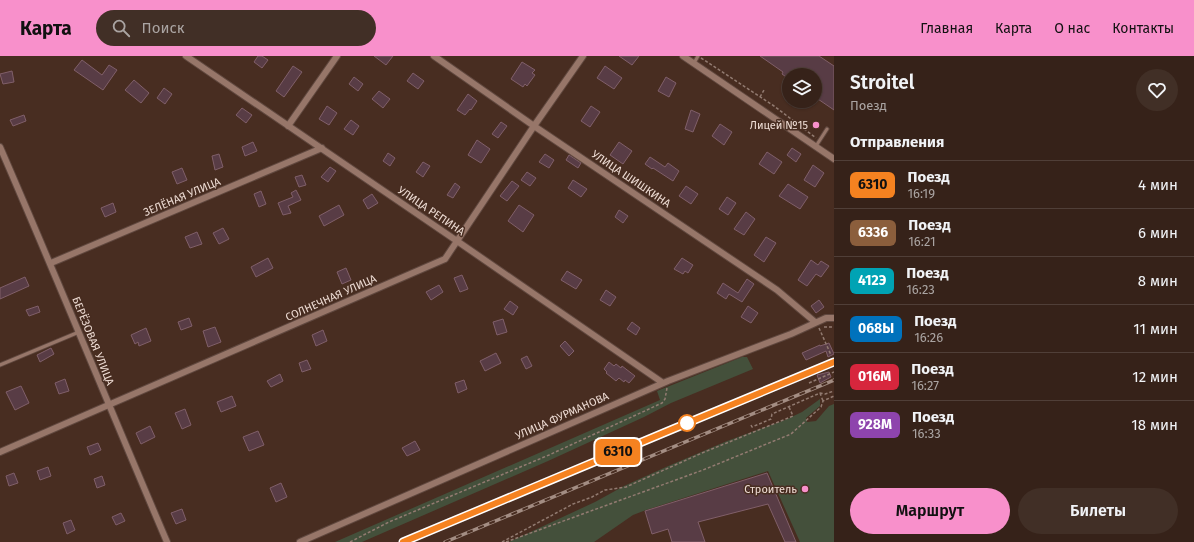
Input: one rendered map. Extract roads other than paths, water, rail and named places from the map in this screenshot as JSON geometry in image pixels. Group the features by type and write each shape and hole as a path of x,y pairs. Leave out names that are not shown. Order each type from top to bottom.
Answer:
{"street":[{"name":"УЛИЦА РЕПИНА","path":"186,56 665,382"},
{"path":"288,126 337,56"},
{"name":"УЛИЦА ШИШКИНА","path":"434,56 534,126 778,290 815,322"},
{"name":"СОЛНЕЧНАЯ УЛИЦА","path":"0,452 445,259 583,56"},
{"path":"683,56 817,143 834,159"},
{"name":"БЕРЁЗОВАЯ УЛИЦА","path":"0,147 51,263 109,406 167,542"},
{"name":"ЗЕЛЁНАЯ УЛИЦА","path":"51,263 322,148"},
{"name":"УЛИЦА ФУРМАНОВА","path":"300,542 665,382 791,334 815,322 826,318 834,318"}],"lane":[{"path":"693,63 698,56"},
{"path":"817,143 827,129"},
{"path":"0,365 79,332"}],"railway":[{"path":"403,542 834,362"},
{"path":"445,542 834,380"}],"train":[{"name":"6310","path":"403,542 834,362"}],"place":[{"name":"Лицей №15","path":"816,125"},
{"name":"Строитель","path":"805,489"}]}
